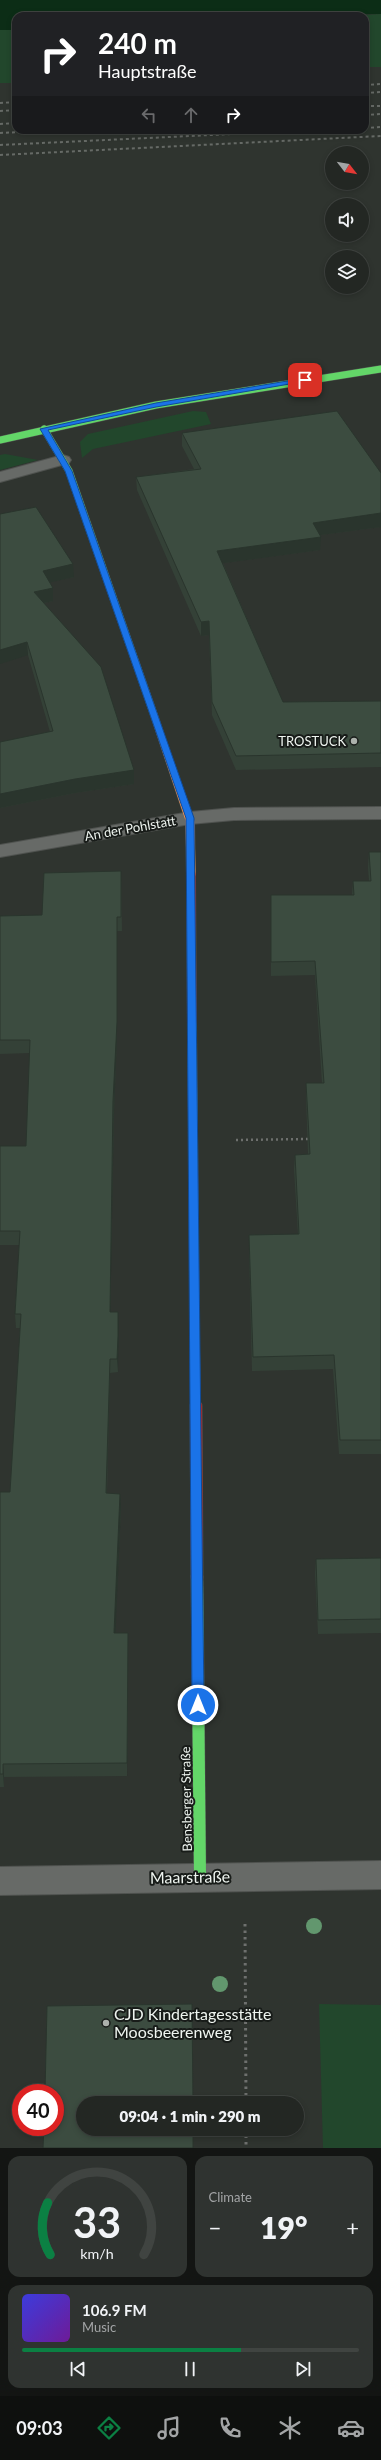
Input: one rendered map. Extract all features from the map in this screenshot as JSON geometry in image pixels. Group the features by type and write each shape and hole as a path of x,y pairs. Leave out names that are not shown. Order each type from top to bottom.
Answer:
{"street":[{"path":"0,440 44,429 244,389 381,369"},
{"name":"Bensberger Straße","path":"44,429 63,460 190,818 200,1877"},
{"path":"0,477 63,460"},
{"name":"An der Pohlstatt","path":"0,851 190,818 234,814 381,813"},
{"name":"Maarstraße","path":"0,1881 381,1875"}],"path":[{"path":"192,1140 308,1140"},
{"path":"246,1876 246,2096"},
{"path":"246,2136 246,2148"}],"shaded area":[{"path":"0,0 381,0 381,14 369,14 369,12 12,12 12,30 0,30"},
{"path":"381,14 381,67 369,67 369,15"},
{"path":"0,30 12,30 12,83 0,83"},
{"path":"193,411 206,412 211,424 93,449 82,458 80,442 88,434"},
{"path":"5,454 38,460 0,470 0,455"},
{"path":"319,2004 381,2005 381,2148 323,2148"}],"building":[{"path":"337,411 381,473 381,513 313,523 321,537 217,551 283,702 381,701 381,753 236,756 212,702 209,621 201,622 136,477 201,469 182,433"},
{"path":"36,507 73,564 43,571 53,588 34,592 101,667 134,770 75,779 0,794 0,742 53,731 27,642 0,650 0,514"},
{"path":"369,852 381,852 381,1440 340,1440 334,1355 253,1357 249,1235 299,1234 295,1155 310,1154 306,1083 324,1083 315,961 271,962 271,895 354,895 353,881 371,881"},
{"path":"121,871 121,917 117,917 117,1022 113,1101 110,1312 118,1312 118,1336 117,1359 110,1359 106,1493 120,1494 114,1633 128,1633 127,1763 3,1764 3,1774 0,1774 0,1492 10,1492 21,1314 15,1314 20,1231 0,1231 0,1146 26,1146 30,1040 0,1040 0,916 42,915 44,873"},
{"path":"381,1558 381,1619 318,1620 316,1559"},
{"path":"192,2004 193,2096 76,2096 76,2136 193,2136 193,2148 43,2148 44,2136 64,2136 64,2084 45,2084 47,2006"}],"railway":[{"path":"369,85 381,84"},
{"path":"369,93 381,92"},
{"path":"0,103 12,102"},
{"path":"369,106 381,106"},
{"path":"0,111 12,110"},
{"path":"369,115 381,114"},
{"path":"0,124 12,123"},
{"path":"369,128 381,127"},
{"path":"0,133 12,132"},
{"path":"0,145 232,134"},
{"path":"0,155 381,136"}],"traffic: fast":[{"path":"0,440 156,405 381,369"},
{"path":"44,429 69,471 154,715"},
{"path":"192,1023 195,1348"},
{"path":"197,1577 200,1877"}],"traffic: slow":[{"path":"154,715 190,818 191,874"}],"traffic: jam":[{"path":"191,874 192,1023"},
{"path":"195,1348 197,1577"}],"place":[{"name":"TROSTUCK","path":"354,741"},
{"name":"CJD Kindertagesstätte Moosbeerenweg","path":"106,2023"}],"route":[{"path":"198,1705 190,818 69,471 44,429 156,405 244,389 305,380"}]}
